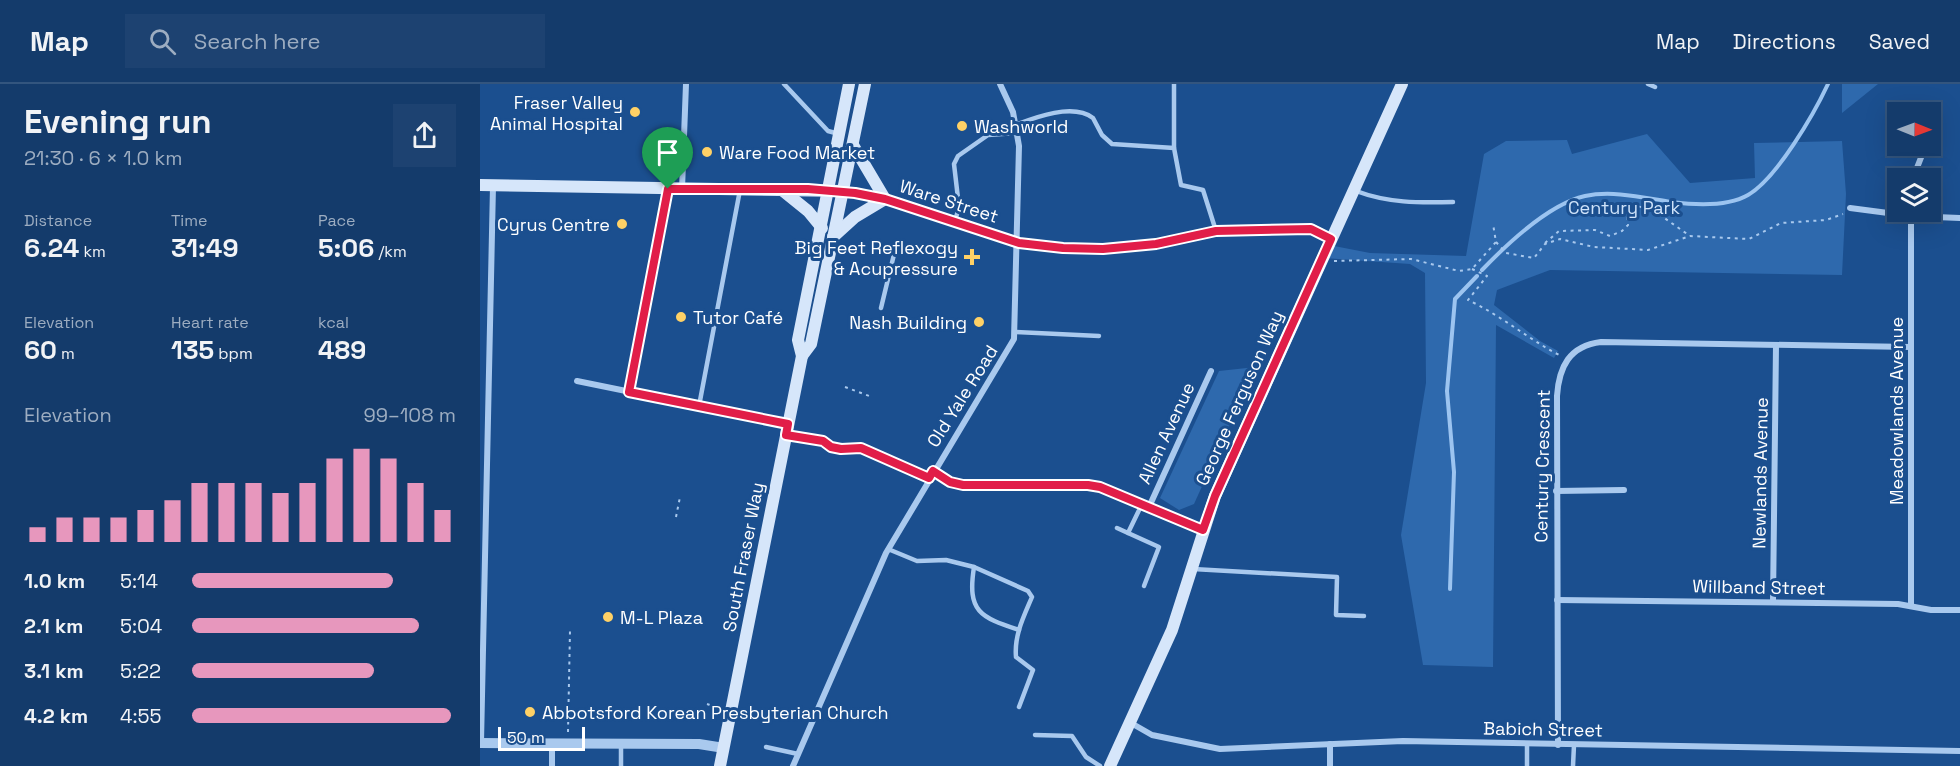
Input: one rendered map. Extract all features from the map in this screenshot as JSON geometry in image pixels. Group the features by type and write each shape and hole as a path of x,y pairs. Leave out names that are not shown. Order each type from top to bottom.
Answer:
{"main road":[{"name":"South Fraser Way","path":"720,766 802,356 798,340 830,190 849,84"},
{"name":"South Fraser Way","path":"802,356 812,344 832,237 866,84"},
{"name":"George Ferguson Way","path":"1110,766 1172,630 1215,496 1401,84"},
{"path":"832,237 855,217 885,199 853,145"},
{"name":"Ware Street","path":"480,185 843,191"},
{"path":"782,190 808,211 822,228"}],"street":[{"path":"682,189 686,84"},
{"name":"Old Yale Road","path":"793,766 888,549 1014,339 1019,243 1019,146 1013,112 1000,84"},
{"path":"494,185 483,493 480,743 702,744 724,747"},
{"path":"629,392 668,189"},
{"name":"Ware Street","path":"843,191 885,199 1019,243 1103,249 1156,244 1216,231 1311,229 1331,239"},
{"path":"1850,208 1887,212"},
{"path":"1941,216 1960,218"},
{"name":"Meadowlands Avenue","path":"1911,222 1911,606"},
{"path":"1567,359 1582,347 1601,342 1911,347"},
{"name":"Newlands Avenue","path":"1773,602 1776,345"},
{"name":"Century Crescent","path":"1558,745 1556,491 1558,377 1567,359"},
{"name":"Allen Avenue","path":"1149,507 1211,371"},
{"path":"577,381 699,406 787,429"},
{"path":"931,475 963,485 1088,485 1142,504 1203,530"},
{"path":"1556,491 1624,490"},
{"name":"Willband Street","path":"1557,600 1773,602 1911,606 1931,610 1960,610"},
{"name":"Babich Street","path":"1131,723 1152,735 1220,749 1403,741 1960,751"},
{"path":"552,744 552,766"},
{"path":"1330,744 1330,766"}],"lane":[{"path":"784,84 828,131 840,134"},
{"path":"1174,84 1174,148 1180,186 1203,190 1216,231"},
{"path":"1648,84 1655,87"},
{"path":"1015,125 1042,115 1081,113 1094,118 1102,135 1112,144 1174,148"},
{"path":"955,222 959,207 954,164 958,156 988,135 1016,133"},
{"path":"699,406 740,190"},
{"path":"1353,190 1380,200 1411,203 1453,202"},
{"path":"881,309 897,242"},
{"path":"1015,332 1099,336"},
{"path":"787,429 823,441 831,447 861,448 931,475"},
{"path":"1128,533 1142,504"},
{"path":"1117,528 1159,547 1144,586"},
{"path":"888,549 917,561 946,560 974,567 1029,591 1032,597 1019,630 1016,657 1033,670 1019,707"},
{"path":"974,567 971,587 979,612 988,619 1019,630"},
{"path":"1191,569 1336,577 1336,615 1364,616"},
{"path":"1035,735 1072,736 1086,757 1100,766"},
{"path":"621,744 621,766"},
{"path":"1527,744 1527,766"},
{"path":"1573,766 1574,745"},
{"path":"766,747 798,754"}],"path":[{"path":"1493,224 1496,242 1506,253 1534,258 1559,231 1595,230 1610,236 1622,231 1628,225 1627,212 1633,205 1653,210 1690,236"},
{"path":"1545,244 1560,239 1594,247 1648,250 1690,236 1749,239 1781,224 1826,220 1844,214 1850,208"},
{"path":"1472,269 1496,242"},
{"path":"1334,261 1412,259 1459,271 1472,269 1487,276 1468,300 1497,314 1539,345 1567,359"},
{"path":"845,387 872,397"},
{"path":"676,517 680,497"},
{"path":"568,744 570,630"},
{"path":"707,704 713,706"}],"green space":[{"path":"1842,84 1878,84 1842,113"},
{"name":"Century Park","path":"1647,134 1690,183 1755,178 1754,143 1842,141 1846,194 1842,275 1550,270 1497,290 1494,305 1540,341 1558,351 1554,358 1496,325 1493,667 1423,665 1401,535 1426,383 1425,273 1410,264 1324,258 1329,245 1370,253 1466,256 1484,154 1506,141 1567,140 1572,154"},
{"path":"1256,367 1194,504 1179,510 1160,498 1219,371"}],"waterway":[{"path":"1482,270 1504,248 1543,216 1571,200 1585,196 1618,194 1701,204 1730,202 1748,195 1771,175 1794,144 1828,84"},
{"path":"1450,589 1454,472 1447,391 1455,299 1477,276"}],"place":[{"name":"Fraser Valley Animal Hospital","path":"635,112"},
{"name":"Washworld","path":"962,126"},
{"name":"Ware Food Market","path":"707,152"},
{"name":"Cyrus Centre","path":"622,224"},
{"name":"Big Feet Reflexogy & Acupressure","path":"972,257"},
{"name":"Tutor Café","path":"681,317"},
{"name":"Nash Building","path":"979,322"},
{"name":"M-L Plaza","path":"608,617"},
{"name":"Abbotsford Korean Presbyterian Church","path":"530,712"}],"route":[{"path":"668,189 808,189 855,193 885,199 1019,243 1063,248 1103,249 1156,244 1216,231 1311,229 1331,239 1215,496 1203,530 1100,487 1088,485 963,485 950,482 933,471 929,478 861,448 841,449 831,447 823,441 786,435 788,424 629,392 668,189"}]}
